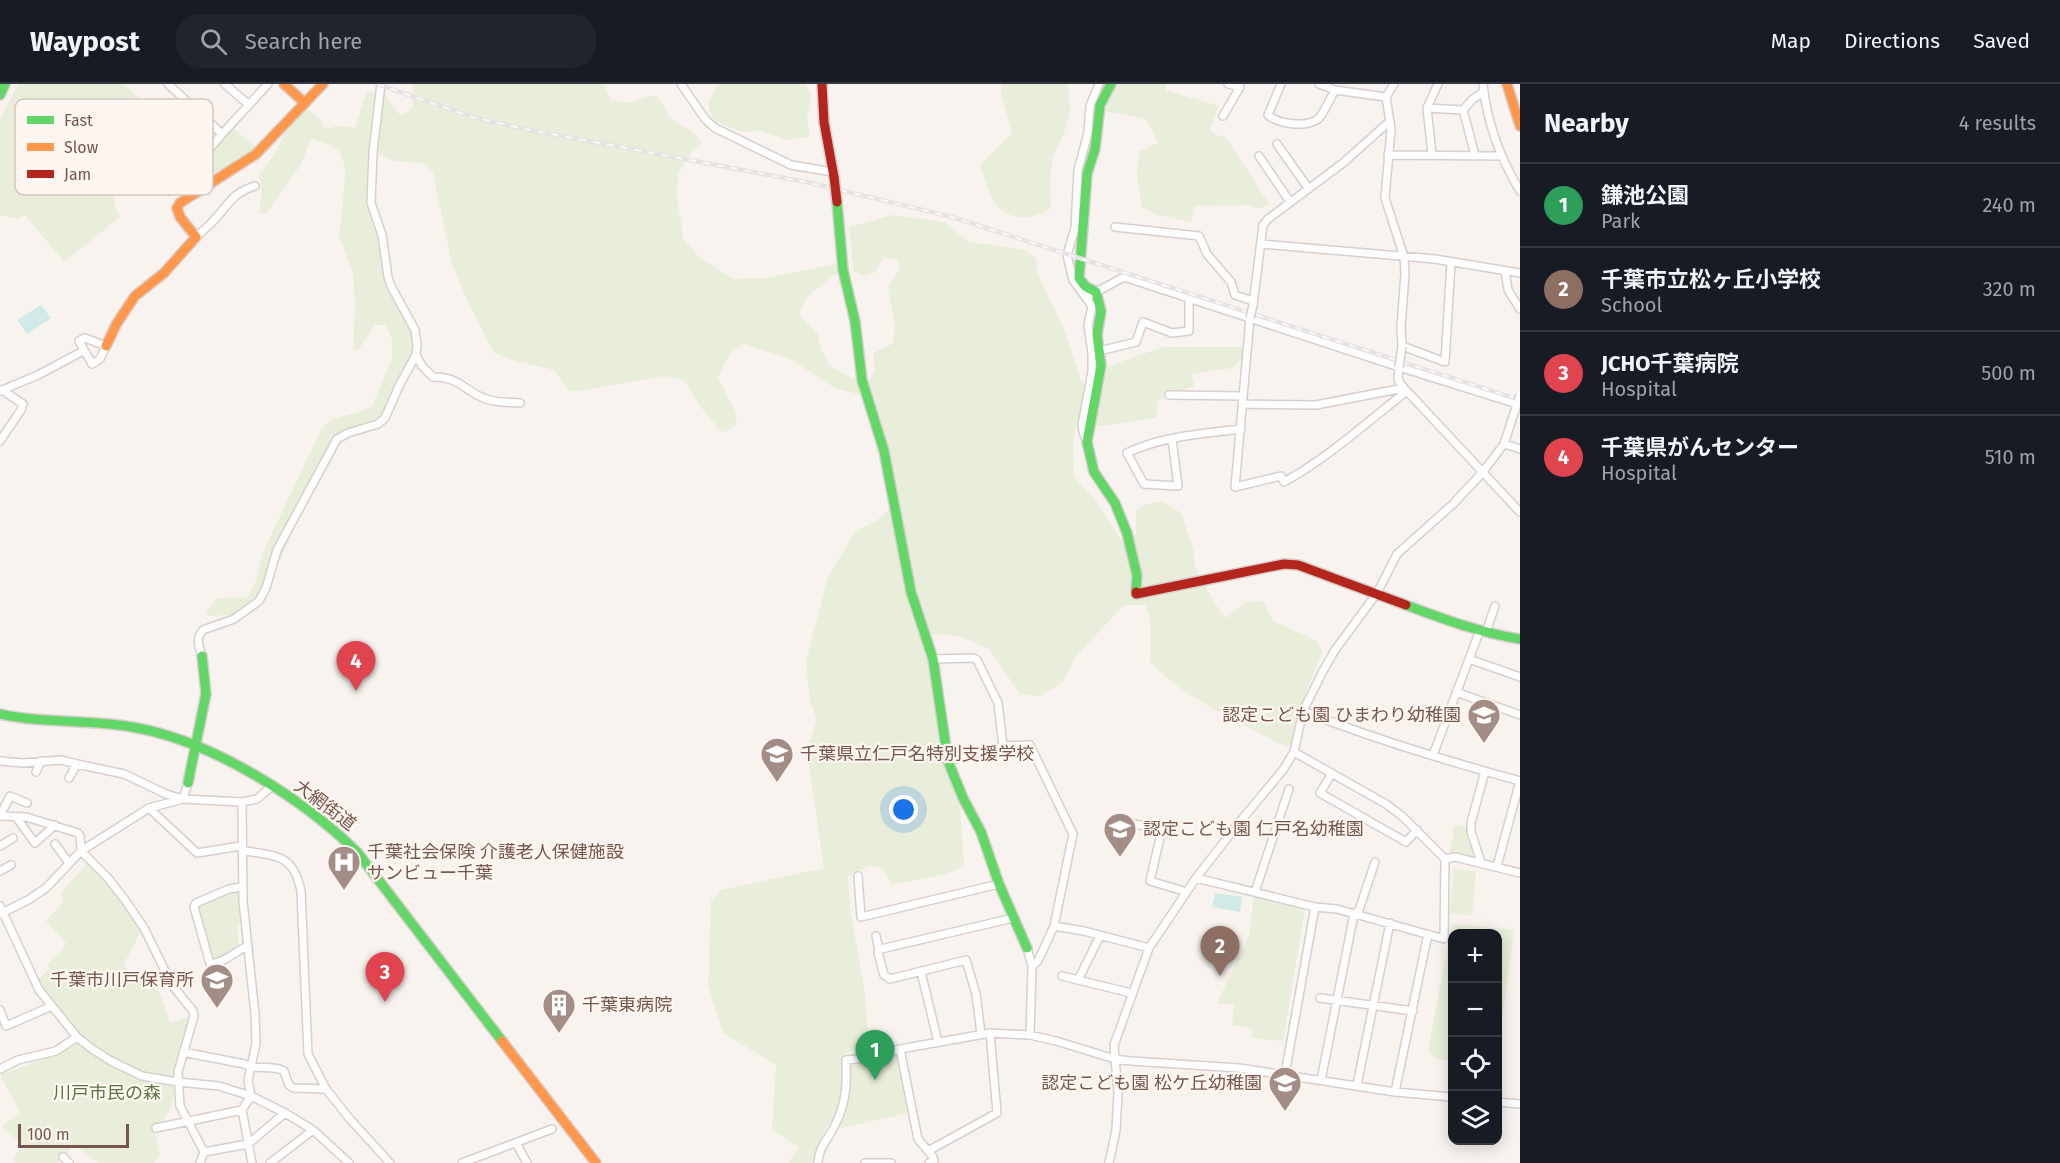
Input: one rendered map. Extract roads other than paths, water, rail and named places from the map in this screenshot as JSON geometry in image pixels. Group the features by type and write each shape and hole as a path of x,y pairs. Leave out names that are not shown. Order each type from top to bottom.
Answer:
{"main road":[{"path":"0,95 5,84"},
{"path":"284,84 305,103"},
{"path":"213,182 256,154 323,84"},
{"path":"822,84 824,122 837,202 843,270 855,321 862,380 884,451 910,592 933,659 948,761 963,798 981,832 999,884 1027,948"},
{"path":"1111,84 1100,105 1095,149 1087,174 1079,278 1084,286 1096,292 1101,311 1097,335 1101,366 1087,442 1094,472 1115,503 1127,533 1137,575 1136,594 1284,564 1298,565 1431,615 1483,631 1520,639"},
{"path":"1507,84 1520,126"},
{"path":"106,346 117,323 135,296 164,273 196,237 180,217 177,208 180,203 193,195"},
{"path":"188,783 206,694 202,656"},
{"name":"大網街道","path":"0,714 33,720 132,728 165,736 194,747 272,786 333,827 357,852 596,1163"}],"street":[{"path":"168,84 184,99"},
{"path":"225,84 249,105"},
{"path":"213,145 268,84"},
{"path":"202,656 198,637 203,630 234,619 259,601 266,588 277,550 337,440 348,433 378,424 385,418 416,355 415,330 391,286 386,269 382,235 371,203 373,152 381,84"},
{"path":"681,84 705,119 715,128 791,165 833,175"},
{"path":"1087,442 1082,425 1092,372 1088,326 1092,306 1074,280 1067,255 1075,228 1078,170 1088,133 1090,106 1100,84"},
{"path":"1223,116 1240,86 1228,84"},
{"path":"1281,84 1268,115 1272,119 1303,125 1318,119 1335,90"},
{"path":"1319,84 1335,90 1386,97"},
{"path":"1394,84 1386,97 1390,121 1385,198 1404,257 1406,274 1398,380 1520,512"},
{"path":"1431,154 1427,108 1438,84"},
{"path":"1463,110 1484,88"},
{"path":"1484,88 1489,118 1501,156 1520,191"},
{"path":"1427,108 1463,110"},
{"path":"1463,110 1475,155"},
{"path":"1390,121 1337,167 1263,225 1250,318 1235,487 1281,476 1284,482 1332,449 1406,390"},
{"path":"213,126 222,134"},
{"path":"1277,144 1308,188"},
{"path":"1388,155 1501,156"},
{"path":"1259,156 1290,202"},
{"path":"196,237 214,220 231,198 242,190 255,186"},
{"path":"1115,227 1199,236 1207,254 1231,282 1235,295 1253,303"},
{"path":"1262,244 1435,259 1520,273"},
{"path":"1402,346 1445,362 1451,263"},
{"path":"1505,271 1508,290 1520,309"},
{"path":"1087,297 1124,277 1399,367 1518,400 1504,444 1482,473 1453,504 1397,554 1377,593 1335,650 1303,711 1294,752 1283,770 1250,807 1196,878 1149,948 1114,1045 1118,1093 1116,1130 1109,1163"},
{"path":"1099,351 1136,342 1143,322 1172,333 1189,331 1189,298"},
{"path":"85,338 106,346 100,359 92,364 79,341 85,338"},
{"path":"1,390 38,375 83,351"},
{"path":"416,355 422,366 433,377 443,377 461,383 478,395 495,402 520,403"},
{"path":"0,441 23,404 1,390"},
{"path":"1242,404 1316,405 1406,390"},
{"path":"1169,395 1242,396"},
{"path":"1172,439 1178,486 1144,484 1127,453 1146,444 1172,439 1241,429"},
{"path":"1504,444 1520,449"},
{"path":"1433,755 1469,659 1494,606"},
{"path":"933,659 973,658 977,660 998,703 1003,746"},
{"path":"1469,659 1520,677"},
{"path":"1456,692 1520,715"},
{"path":"1303,711 1333,723 1520,781 1497,866"},
{"path":"948,761 1003,746 1030,745 1073,834 1054,926 1038,961 1032,966"},
{"path":"1196,878 1316,907 1336,909 1444,939 1445,859 1417,830 1386,804 1294,752"},
{"path":"0,761 23,763 61,760 124,774 166,794 183,799 242,802 257,799 272,786"},
{"path":"36,772 41,761"},
{"path":"69,778 77,764"},
{"path":"1481,862 1471,832 1471,823 1485,771"},
{"path":"1332,773 1320,793 1406,842 1417,830"},
{"path":"183,799 188,783"},
{"path":"1255,892 1290,789"},
{"path":"27,803 10,796 0,816 26,817 78,833 81,851 108,878 125,900 144,928 172,985 193,1011 194,1016 178,1072 178,1082 180,1106 204,1152 201,1163"},
{"path":"183,799 149,808 81,851 53,882 38,894 1,911 33,980 77,1036 93,1049 125,1069 142,1076 219,1086 251,1096 313,1130 349,1163"},
{"path":"242,802 242,887 256,1044 248,1080 251,1096 242,1110 252,1163"},
{"path":"149,808 197,853 242,848 285,859 293,867 301,891 308,1054 326,1089 390,1163"},
{"path":"16,817 35,843 55,825"},
{"path":"1117,821 1162,829 1150,881 1187,892"},
{"path":"0,846 13,838"},
{"path":"55,844 69,863"},
{"path":"1445,859 1455,857 1520,873"},
{"path":"1321,1080 1354,914 1359,910 1375,862"},
{"path":"0,871 11,865"},
{"path":"858,876 861,927"},
{"path":"861,917 999,884"},
{"path":"242,887 196,903 194,907 210,964 230,957 238,950 248,946"},
{"path":"1285,1074 1316,907"},
{"path":"879,950 1013,918"},
{"path":"1357,1086 1390,923"},
{"path":"1054,926 1149,948"},
{"path":"1395,1092 1428,934"},
{"path":"876,936 878,952 887,978 890,979 966,960 976,994 981,1034"},
{"path":"1078,980 1100,936"},
{"path":"1027,948 1032,966 1030,1035"},
{"path":"921,972 938,1042"},
{"path":"1062,976 1131,993"},
{"path":"1320,998 1413,1011"},
{"path":"0,1010 6,1026 52,1006"},
{"path":"928,1151 997,1113 990,1033"},
{"path":"818,1163 820,1149 836,1124 845,1100 846,1060 867,1058 900,1049 990,1033 1030,1035 1115,1059 1239,1068 1395,1092 1448,1097"},
{"path":"0,1069 18,1060 56,1051 77,1036"},
{"path":"900,1049 918,1139 933,1157 934,1161 929,1163"},
{"path":"183,1052 244,1064 251,1068 280,1068 293,1088 326,1089"},
{"path":"1502,1102 1520,1104"},
{"path":"156,1128 242,1110"},
{"path":"204,1152 248,1144 285,1113"},
{"path":"462,1163 552,1129"},
{"path":"270,1163 313,1130"},
{"path":"516,1143 527,1163"},
{"path":"865,1163 891,1163"}],"water":[{"path":"41,305 51,318 27,334 17,320"},
{"path":"1215,893 1242,897 1240,912 1212,907"}],"railway":[{"path":"377,84 472,117 811,183 952,217 1520,400"}],"place":[{"name":"千葉県がんセンター","path":"356,691"},
{"name":"認定こども園 ひまわり幼稚園","path":"1484,744"},
{"name":"千葉県立仁戸名特別支援学校","path":"777,783"},
{"name":"認定こども園 仁戸名幼稚園","path":"1120,858"},
{"name":"千葉社会保険 介護老人保健施設 サンビュー千葉","path":"344,891"},
{"name":"千葉市立松ヶ丘小学校","path":"1220,976"},
{"name":"JCHO千葉病院","path":"385,1002"},
{"name":"千葉市川戸保育所","path":"217,1009"},
{"name":"千葉東病院","path":"559,1034"},
{"name":"鎌池公園","path":"875,1080"},
{"name":"認定こども園 松ケ丘幼稚園","path":"1285,1112"}],"park label":[{"name":"川戸市民の森","path":"107,1093"}]}
